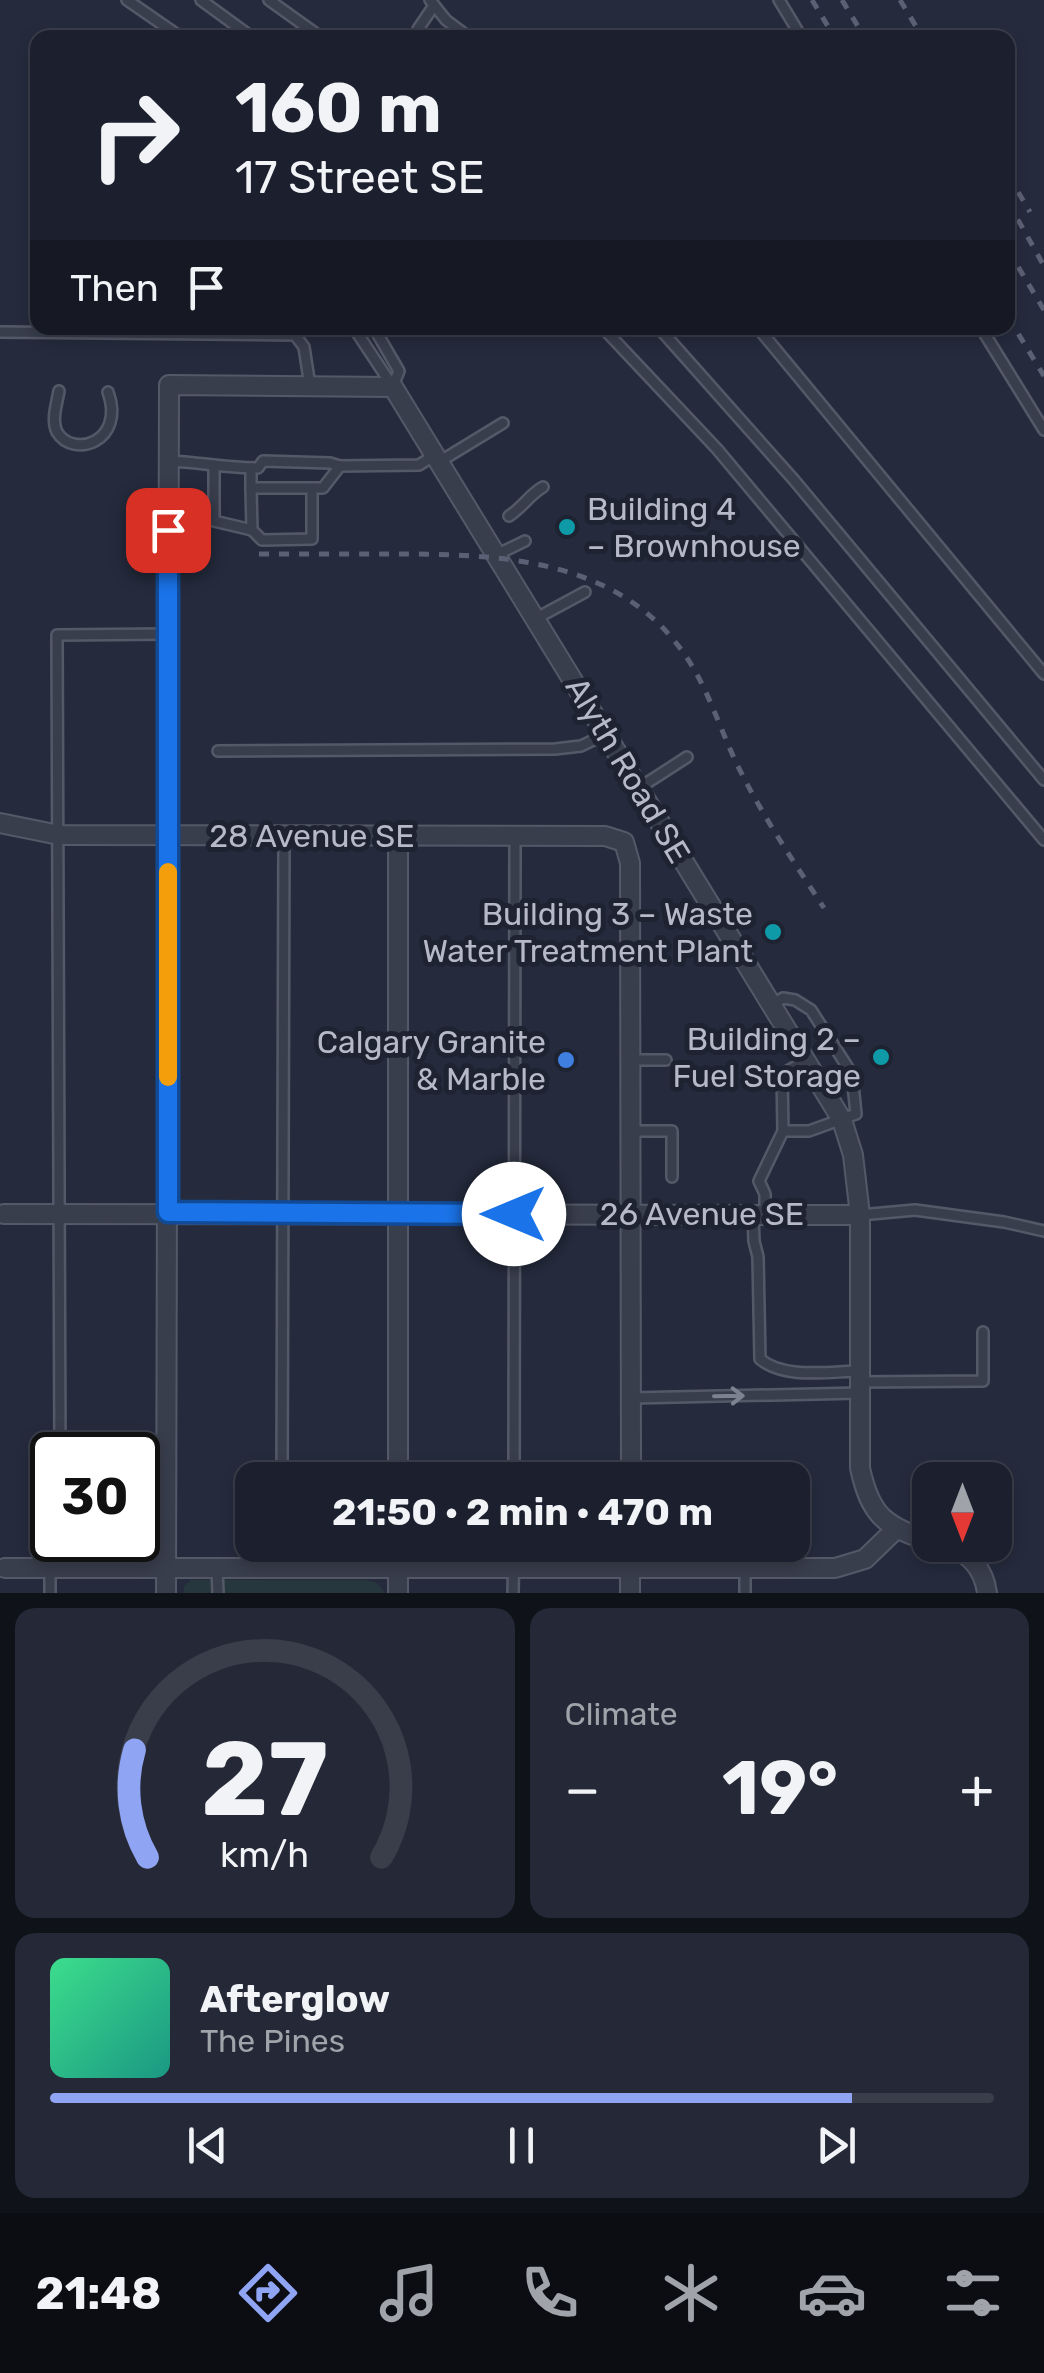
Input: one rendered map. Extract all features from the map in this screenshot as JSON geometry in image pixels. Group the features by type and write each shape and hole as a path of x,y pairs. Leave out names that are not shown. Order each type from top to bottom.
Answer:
{"street":[{"path":"166,1593 168,385 393,386"},
{"name":"Alyth Road SE","path":"393,386 842,1120 853,1156 860,1214 860,1468 866,1494 895,1530"},
{"name":"28 Avenue SE","path":"0,823 59,835 604,836 624,842 630,862 631,1060"},
{"path":"398,836 398,1462"},
{"path":"631,1060 631,1462"},
{"name":"26 Avenue SE","path":"4,1214 860,1214"},
{"path":"5,1568 852,1566 895,1530 912,1535"},
{"path":"398,1562 398,1593"},
{"path":"630,1562 630,1593"},
{"path":"974,1562 982,1573 987,1593"}],"lane":[{"path":"127,0 170,30"},
{"path":"200,0 242,30"},
{"path":"269,0 311,30"},
{"path":"779,0 797,30"},
{"path":"418,29 431,3 461,30"},
{"path":"0,332 30,332"},
{"path":"296,335 304,347 310,386"},
{"path":"359,335 393,386"},
{"path":"378,335 399,371 393,386"},
{"path":"610,335 717,449 1044,840"},
{"path":"665,335 782,466 1044,780"},
{"path":"764,335 1044,674"},
{"path":"985,335 1044,430"},
{"path":"60,392 54,419 57,432 79,444 98,441 107,433 112,405 108,392"},
{"path":"168,461 223,468 258,468 263,461 340,466 418,465 504,423"},
{"path":"214,465 214,521 252,530 262,540 312,539 312,488"},
{"path":"251,488 324,488 340,466"},
{"path":"251,468 252,530"},
{"path":"509,516 524,505 528,496 544,487"},
{"path":"496,555 525,541"},
{"path":"535,618 585,592"},
{"path":"60,1432 58,635 168,634"},
{"path":"218,751 544,750 582,746 606,734"},
{"path":"640,788 687,757"},
{"path":"282,1462 284,836"},
{"path":"514,1462 515,836"},
{"path":"772,1005 783,998 811,1010 852,1074 856,1114 809,1131 783,1132"},
{"path":"631,1060 666,1060"},
{"path":"806,1061 782,1074 783,1132 759,1181 765,1194 754,1242 758,1257 760,1359 788,1371 861,1382"},
{"path":"631,1132 672,1131 672,1177"},
{"path":"860,1214 915,1210 1044,1231"},
{"path":"632,1398 861,1382 983,1381 983,1332"},
{"path":"50,1593 57,1562"},
{"path":"282,1562 282,1568"},
{"path":"514,1562 514,1593"},
{"path":"976,1565 980,1562"},
{"path":"217,1568 218,1593"},
{"path":"745,1568 745,1593"}],"shaded area":[{"path":"191,1580 367,1580 377,1583 385,1593 184,1593 184,1586"}],"railway":[{"path":"812,0 830,30"},
{"path":"842,0 860,30"},
{"path":"900,0 918,30"},
{"path":"1015,187 1030,212"},
{"path":"1015,214 1044,266"},
{"path":"1015,262 1044,310"},
{"path":"1015,328 1044,376"},
{"path":"259,554 477,556 556,568 627,599 658,623 693,667 754,797 824,908"}],"slow traffic":[{"path":"168,872 168,1077"}],"place":[{"name":"Building 4 – Brownhouse","path":"567,527"},
{"name":"Building 3 – Waste Water Treatment Plant","path":"773,932"},
{"name":"Building 2 – Fuel Storage","path":"881,1057"},
{"name":"Calgary Granite & Marble","path":"566,1060"}],"route":[{"path":"168,530 168,1212 514,1214"}]}
